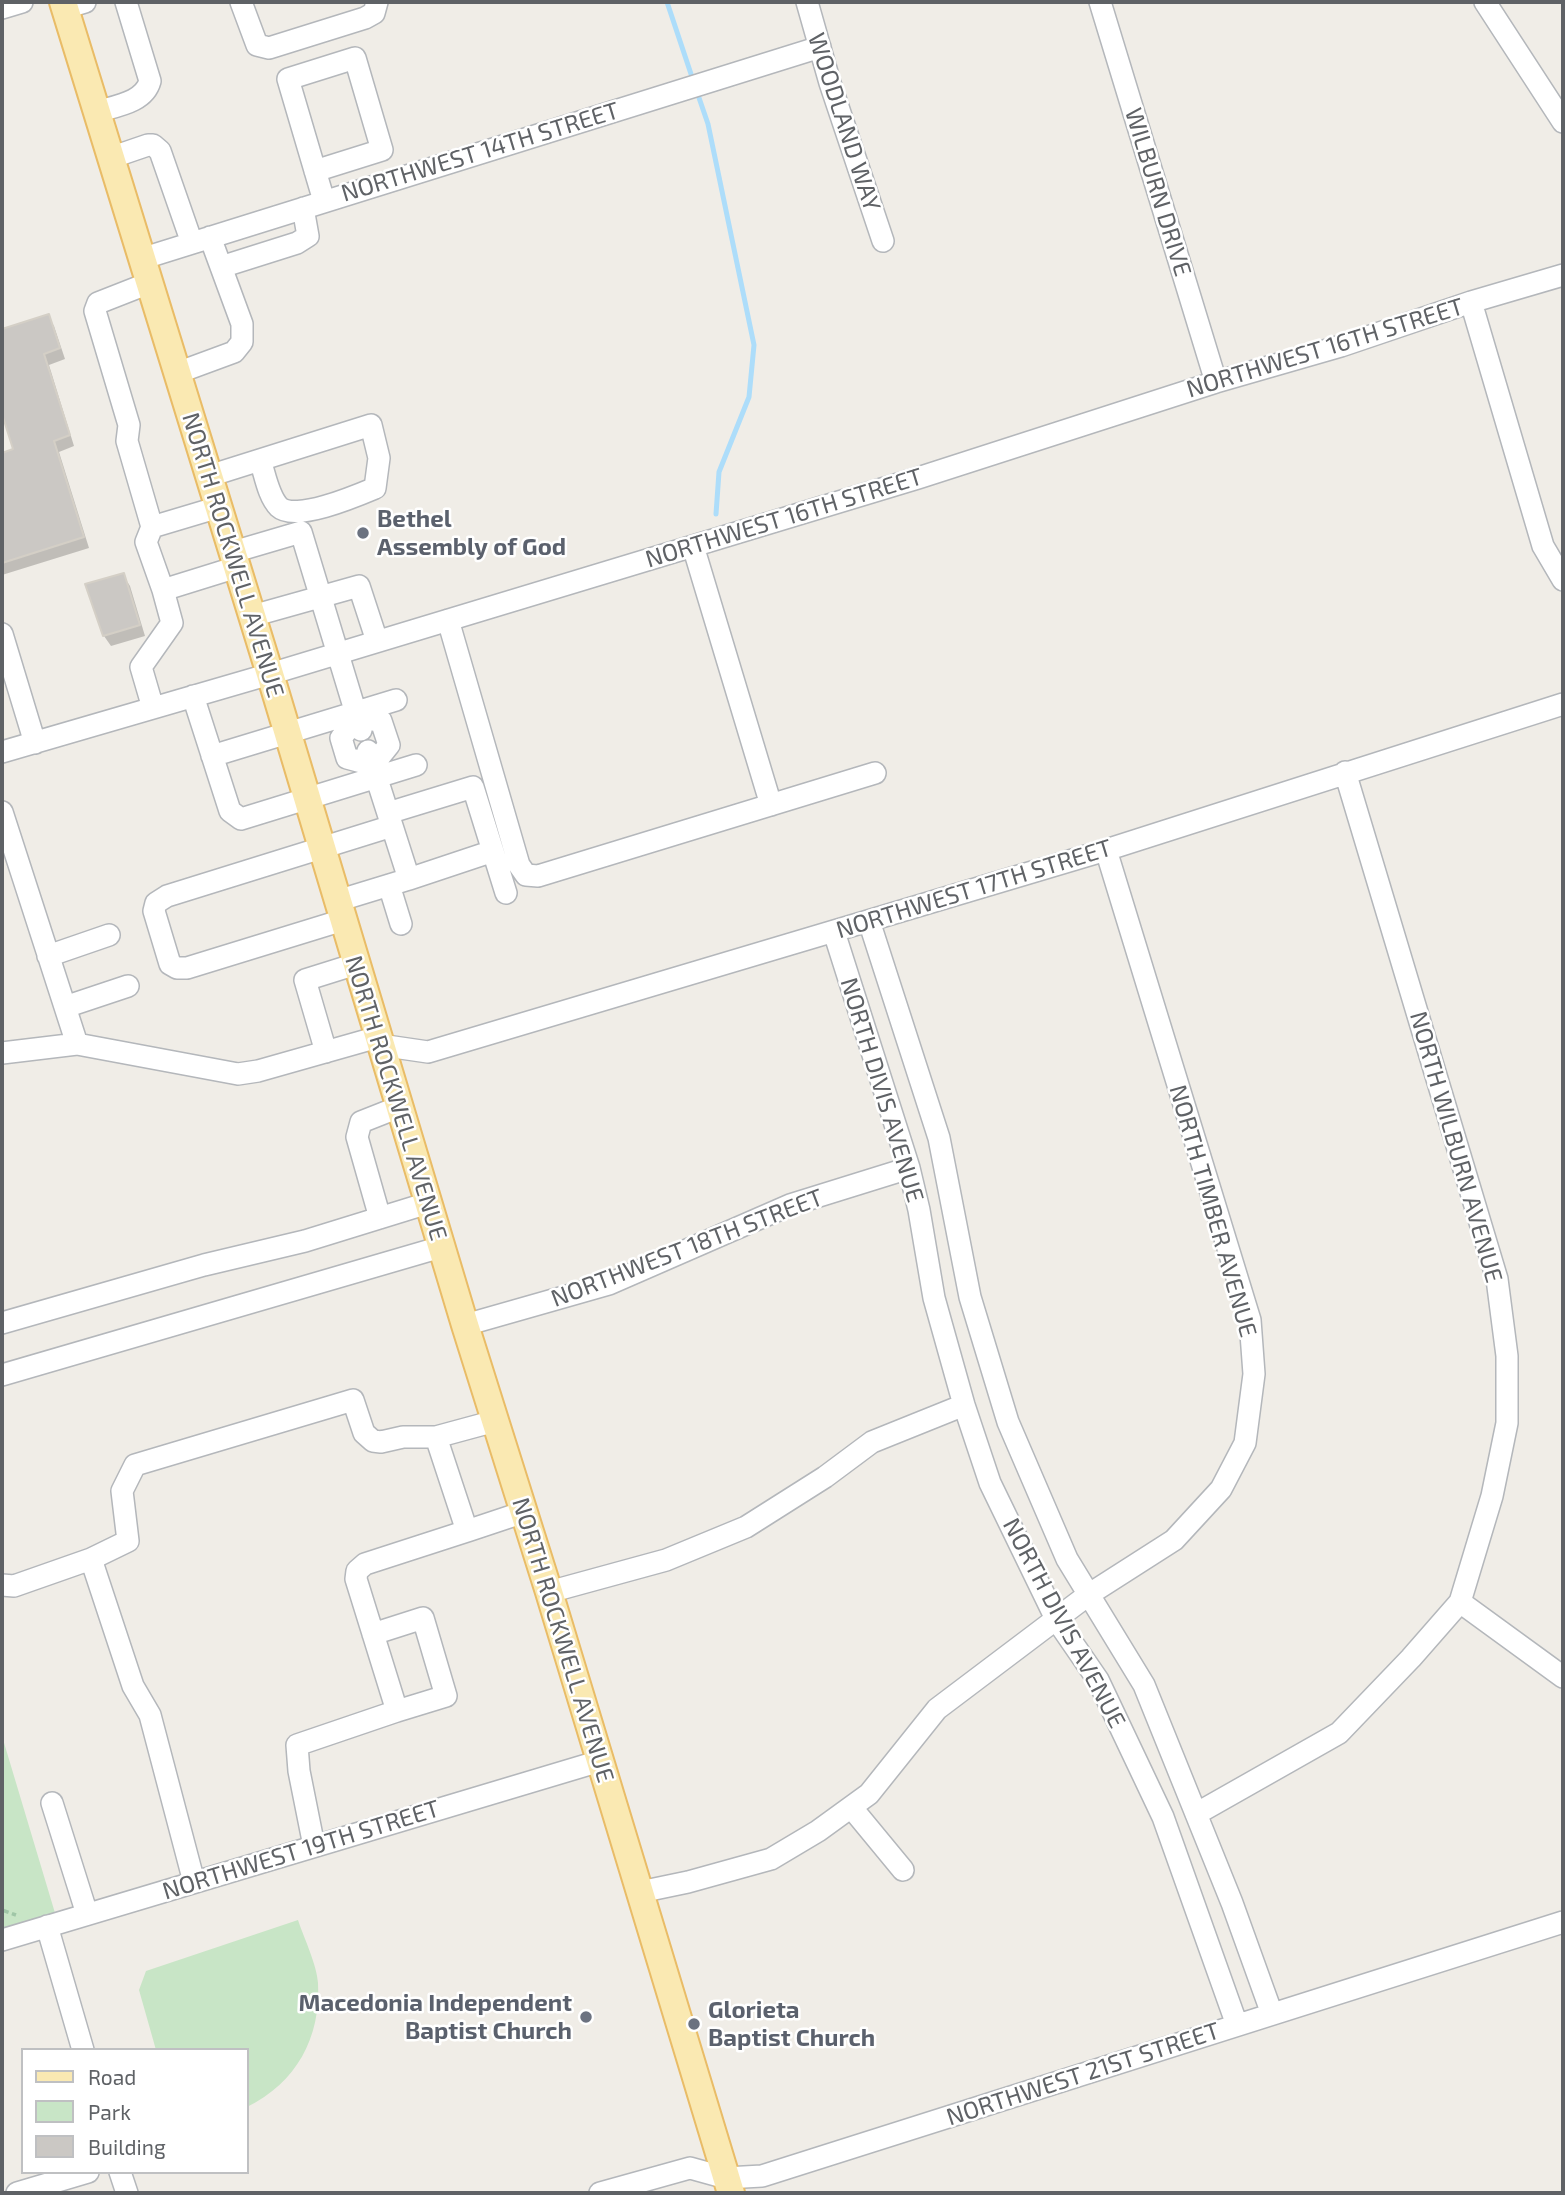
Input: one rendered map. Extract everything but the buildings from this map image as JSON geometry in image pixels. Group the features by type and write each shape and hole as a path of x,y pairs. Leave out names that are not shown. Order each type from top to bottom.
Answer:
{"main road":[{"name":"NORTH ROCKWELL AVENUE","path":"71,4 96,112 288,733 441,1247 549,1592 728,2185"}],"street":[{"path":"2,8 22,2"},
{"path":"96,112 134,100 148,89 150,81 127,2"},
{"path":"241,2 257,45 269,48 365,18 374,13 377,2"},
{"name":"WOODLAND WAY","path":"807,2 883,241"},
{"name":"WILBURN DRIVE","path":"1100,2 1216,382"},
{"path":"1485,2 1563,122"},
{"name":"NORTHWEST 14TH STREET","path":"152,527 127,440 129,425 95,310 98,303 145,271 201,240 820,47"},
{"path":"315,171 382,150 355,58 288,79 315,171 324,201"},
{"path":"110,158 148,145 160,150 201,240 221,267 242,324 242,341 234,352 177,373"},
{"path":"221,267 297,243 308,236 303,208"},
{"name":"NORTHWEST 16TH STREET","path":"2,752 918,478 1216,382 1340,346 1471,302 1563,275"},
{"path":"1471,302 1543,546 1563,580"},
{"path":"209,476 371,425 379,458 375,488 348,499 292,513 279,508 260,460"},
{"path":"153,708 141,667 172,623 146,542 152,527 219,508"},
{"path":"163,590 300,532 358,720"},
{"path":"693,546 771,805"},
{"path":"252,616 359,586 377,641"},
{"path":"448,620 519,865 526,876 538,876 875,773"},
{"path":"2,634 9,684 35,743"},
{"path":"193,696 212,756 230,811 240,819 308,800 373,764 389,745 381,720 358,720 288,733 212,756"},
{"path":"396,700 358,720 341,738 348,758 373,764 416,765"},
{"name":"NORTHWEST 17TH STREET","path":"379,1041 428,1052 1106,850 1563,704"},
{"path":"373,764 390,820 399,882 401,924"},
{"name":"NORTH WILBURN AVENUE","path":"1196,1814 1339,1733 1460,1602 1492,1496 1507,1423 1507,1356 1497,1279 1345,772"},
{"path":"493,851 399,882 340,911 187,968 177,968 170,964 154,911 156,903 166,896 322,849 473,787 493,851 506,893"},
{"path":"2,812 77,1044"},
{"name":"NORTH TIMBER AVENUE","path":"640,1892 771,1859 869,1794 937,1709 1088,1595 1174,1540 1220,1489 1245,1443 1254,1374 1250,1320 1106,850"},
{"name":"NORTH DIVIS AVENUE","path":"869,921 939,1138 970,1297 1008,1422 1067,1559 1143,1685 1233,1903 1272,2014"},
{"name":"NORTH DIVIS AVENUE","path":"834,932 909,1168 934,1298 964,1405 990,1483 1056,1619 1098,1680 1163,1817 1237,2025"},
{"path":"48,956 109,935"},
{"path":"327,1052 304,980 356,964"},
{"path":"65,1007 128,986"},
{"path":"2,1053 77,1044 238,1074 379,1041"},
{"path":"380,1217 357,1137 361,1122 399,1107"},
{"name":"NORTHWEST 18TH STREET","path":"465,1325 609,1284 790,1206 909,1168"},
{"path":"2,1323 204,1265 305,1241 428,1203"},
{"path":"2,1375 441,1247"},
{"path":"2,1585 14,1586 91,1559 128,1541 122,1491 135,1465 353,1400 364,1433 373,1441 436,1437 495,1420"},
{"path":"549,1592 666,1560 746,1527 825,1477 872,1442 964,1405"},
{"path":"436,1437 467,1531"},
{"path":"397,1711 356,1579 357,1571 365,1564 524,1512"},
{"path":"91,1559 133,1686 150,1715 194,1882"},
{"path":"1460,1602 1563,1677"},
{"path":"314,1846 299,1771 297,1745 446,1696 423,1618 373,1634"},
{"name":"NORTHWEST 19TH STREET","path":"2,1940 600,1761"},
{"path":"52,1803 87,1914"},
{"path":"851,1807 903,1870"},
{"name":"NORTHWEST 21ST STREET","path":"600,2193 690,2168 728,2185 762,2176 1563,1922"},
{"path":"47,1926 82,2048"},
{"path":"17,2193 81,2174"},
{"path":"121,2174 127,2193"}],"green space":[{"path":"2,1736 55,1913 2,1929"},
{"path":"298,1920 313,1960 318,1983 315,2022 302,2057 279,2085 248,2106 248,2048 155,2048 139,1990 146,1971"}],"waterway":[{"path":"667,2 693,80"},
{"path":"696,89 708,124 754,345 749,397 719,472 716,514"}],"place":[{"name":"Bethel Assembly of God","path":"363,533"},
{"name":"Macedonia Independent Baptist Church","path":"586,2017"},
{"name":"Glorieta Baptist Church","path":"694,2024"}]}
